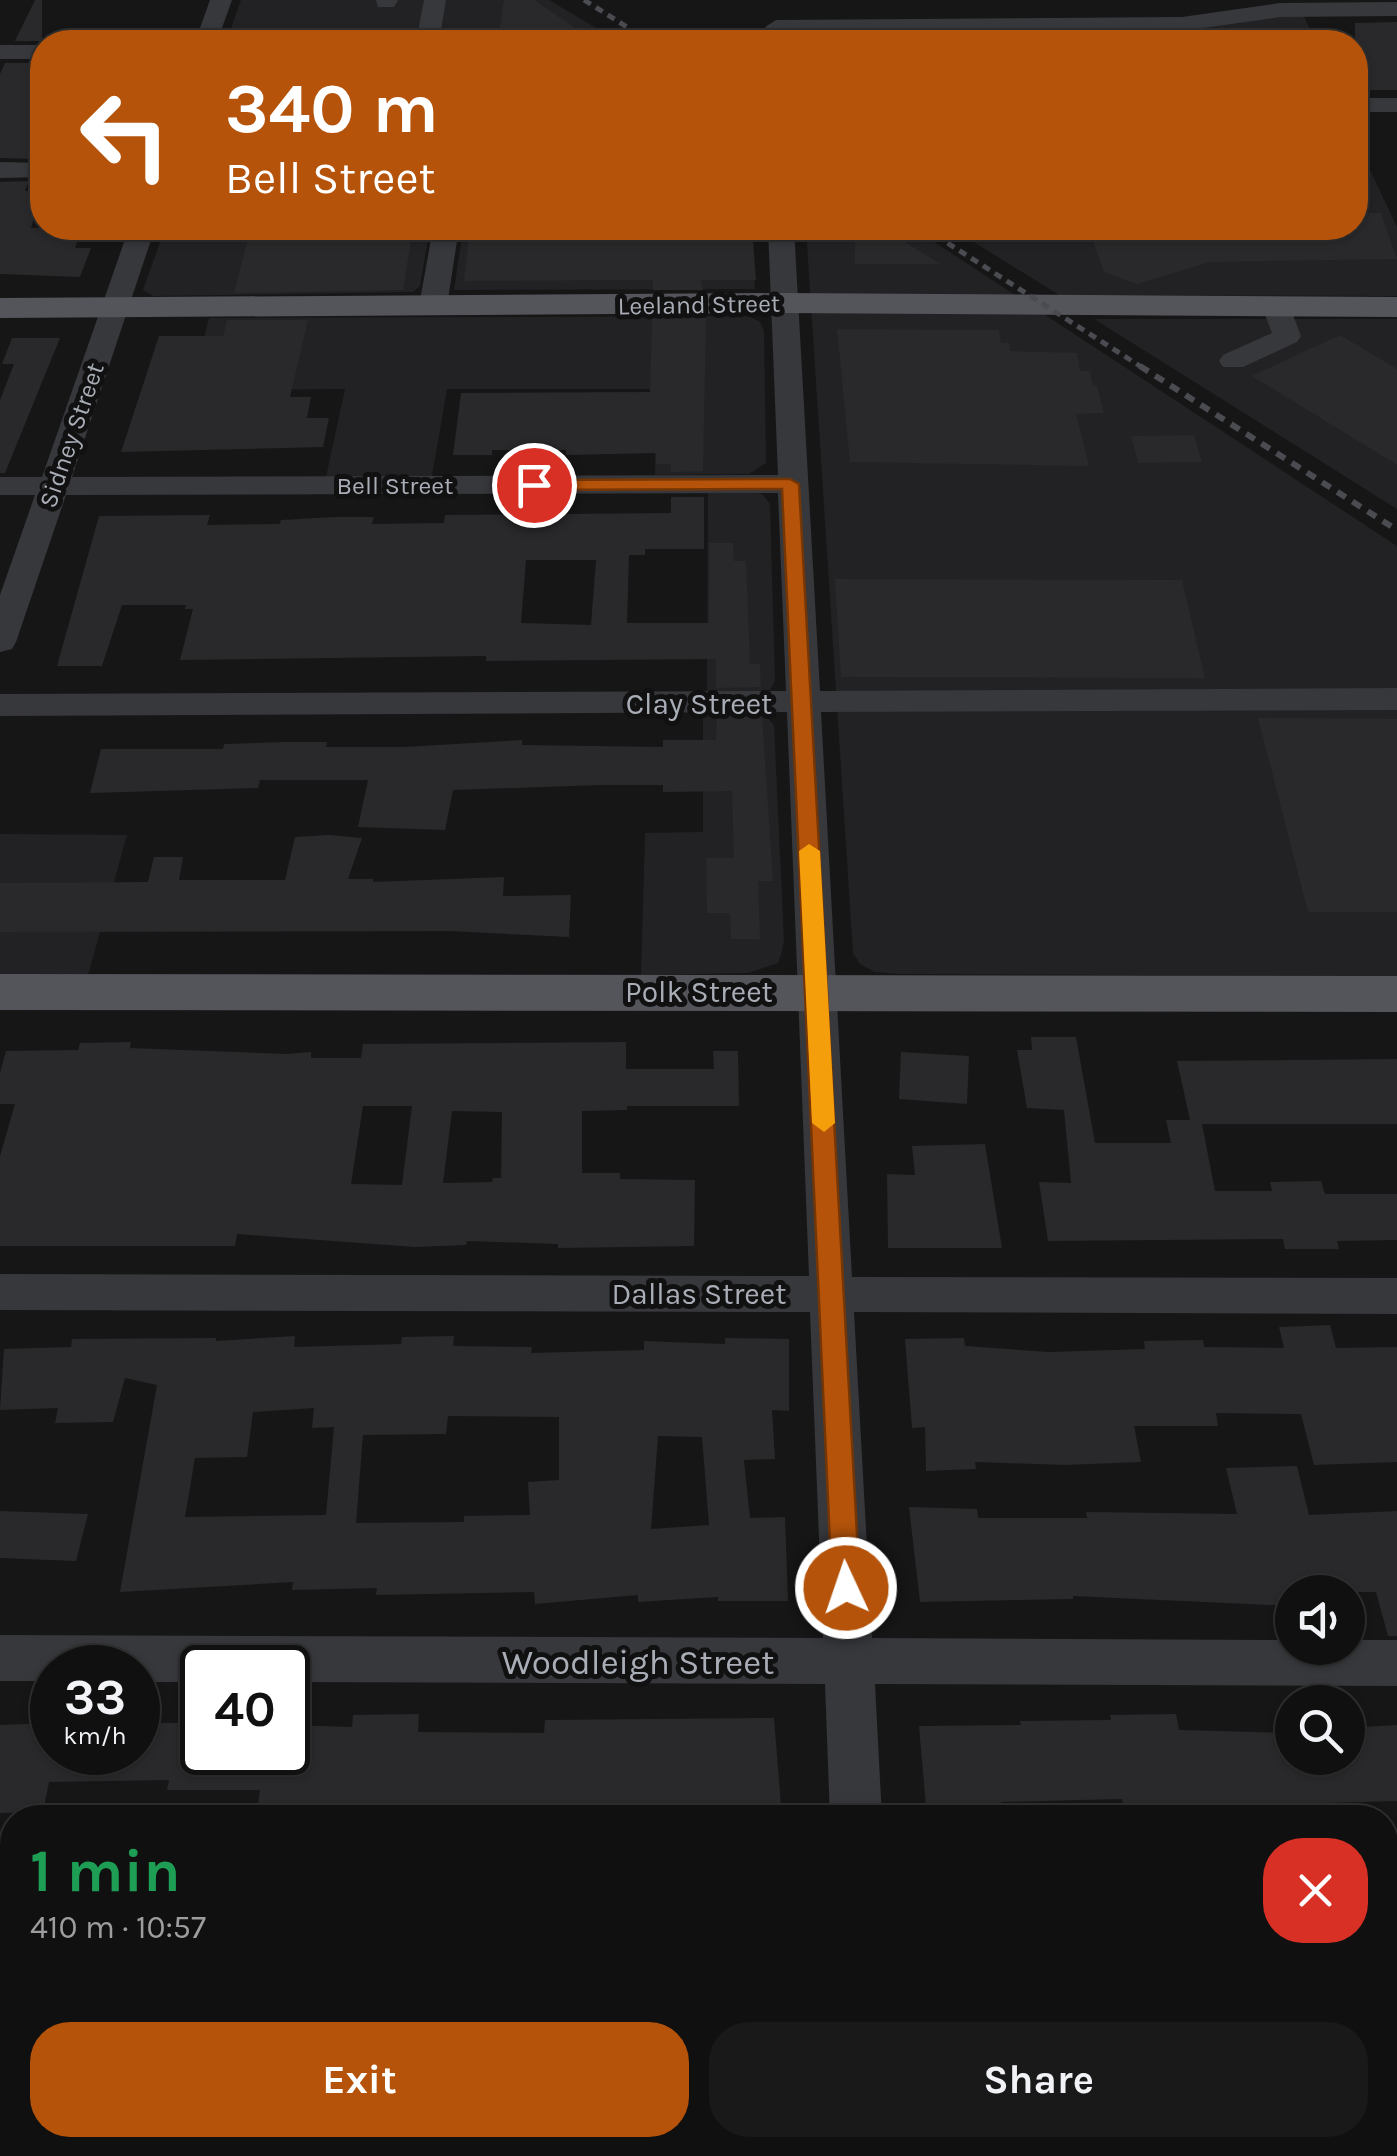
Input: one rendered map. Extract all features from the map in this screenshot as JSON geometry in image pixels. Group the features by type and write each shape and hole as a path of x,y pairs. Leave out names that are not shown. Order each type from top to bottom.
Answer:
{"main road":[{"name":"Leeland Street","path":"0,308 782,303 1276,307 1395,312"},
{"name":"Polk Street","path":"0,992 1397,994"}],"street":[{"path":"210,30 221,0"},
{"path":"430,30 435,0"},
{"path":"775,0 777,30"},
{"path":"1176,30 1280,10 1397,10"},
{"path":"0,52 30,52"},
{"path":"1368,105 1397,105"},
{"path":"0,170 30,170"},
{"name":"Sidney Street","path":"0,642 138,240"},
{"path":"433,306 444,240"},
{"path":"780,240 834,1294 855,1805"},
{"path":"1233,361 1286,336 1276,307"},
{"name":"Bell Street","path":"0,486 790,484"},
{"name":"Clay Street","path":"0,705 1397,699"},
{"name":"Dallas Street","path":"0,1292 1397,1296"},
{"name":"Woodleigh Street","path":"0,1658 1397,1663"}],"shaded area":[{"path":"241,0 549,0 600,30 230,30"},
{"path":"1302,12 1310,30 905,30"},
{"path":"1368,166 1397,227 1397,296 1059,295 970,240 1368,240"},
{"path":"161,240 428,240 420,286 413,292 153,296 143,290"},
{"path":"461,240 753,240 755,289 454,290"},
{"path":"807,240 931,240 1397,546 1397,976 899,974 875,972 860,964 853,953"},
{"path":"749,316 760,322 764,331 766,463 749,474 655,475 656,389 447,389 432,476 326,477 345,389 191,390 209,318"},
{"path":"1094,319 1397,319 1397,509"},
{"path":"750,490 763,495 770,504 775,681 770,690 760,693 707,693 708,491"},
{"path":"703,710 762,712 774,725 784,940 781,955 778,963 748,973 641,975 645,833 703,832"},
{"path":"0,834 127,835 88,975 0,975"}],"building":[{"path":"35,0 42,0 42,30 30,30 30,41 15,41"},
{"path":"504,0 534,0 578,30 500,30"},
{"path":"1397,22 1397,90 1368,90 1368,30 1355,30 1355,23"},
{"path":"5,63 30,63 30,159 0,158 0,74"},
{"path":"29,181 25,191 30,191 30,240 78,240 75,248 91,248 80,277 0,274 0,182"},
{"path":"1368,213 1381,213 1397,259 1210,262 1137,284 1104,272 1092,240 1368,240"},
{"path":"248,240 411,240 403,290 234,293"},
{"path":"469,240 753,240 756,280 701,280 703,290 653,290 653,280 464,281"},
{"path":"855,240 902,240 940,264 855,264"},
{"path":"706,317 703,471 671,472 671,464 656,464 656,453 566,455 566,450 492,450 492,455 453,455 461,393 650,392 652,318"},
{"path":"227,320 308,320 290,397 311,397 307,418 329,418 323,447 121,452 159,336 223,336"},
{"path":"837,329 999,330 1001,343 1009,342 1010,351 1077,353 1080,371 1090,371 1093,386 1097,386 1104,413 1076,414 1089,466 850,462"},
{"path":"1340,335 1397,369 1397,465 1252,376"},
{"path":"12,338 60,338 5,473 0,473 0,400 14,364 2,364"},
{"path":"1194,435 1202,462 1138,463 1131,436"},
{"path":"671,497 704,497 704,549 645,549 645,555 629,555 627,623 709,623 709,543 733,543 734,561 746,561 750,664 760,664 761,687 716,688 716,659 486,661 486,656 180,660 193,609 185,609 186,605 122,605 102,666 57,666 99,516 210,515 207,525 280,524 281,520 335,517 374,517 372,524 444,523 445,515 671,513","holes":["526,560 596,560 591,625 521,623"]},
{"path":"835,579 1182,580 1205,678 841,677"},
{"path":"717,716 762,716 773,881 758,881 760,939 731,939 730,913 707,913 706,858 734,858 732,791 663,792 663,785 453,790 445,830 358,827 368,780 260,780 258,788 90,793 101,749 223,749 224,744 284,742 327,742 326,747 405,747 522,740 522,745 663,747 663,740 716,740"},
{"path":"1258,718 1397,719 1397,912 1308,912"},
{"path":"295,837 362,838 348,879 373,882 504,877 503,896 571,895 569,937 450,931 0,932 0,883 148,882 154,857 183,857 179,880 285,880"},
{"path":"1031,1037 1076,1037 1095,1143 1171,1143 1166,1120 1190,1120 1177,1061 1397,1059 1397,1124 1202,1124 1215,1191 1272,1191 1270,1182 1321,1181 1325,1194 1397,1194 1397,1240 1337,1241 1339,1249 1285,1249 1283,1239 1048,1241 1039,1182 1071,1183 1064,1110 1027,1108 1017,1050 1032,1050"},
{"path":"131,1042 130,1048 311,1052 311,1058 361,1058 363,1044 626,1042 626,1069 714,1069 713,1051 738,1051 739,1106 627,1106 627,1110 582,1111 582,1173 620,1173 620,1179 695,1180 694,1246 558,1248 558,1244 467,1241 466,1245 415,1247 237,1234 235,1246 0,1246 0,1156 15,1104 0,1104 0,1073 6,1051 78,1050 80,1043","holes":["363,1106 412,1106 402,1185 351,1184","452,1111 502,1112 501,1178 493,1178 492,1182 443,1183"]},
{"path":"901,1052 969,1056 967,1104 899,1099"},
{"path":"985,1144 1002,1248 888,1248 887,1174 915,1175 912,1146"},
{"path":"1330,1325 1336,1348 1397,1347 1397,1462 1314,1465 1301,1414 1216,1413 1218,1426 1134,1426 1141,1462 975,1462 976,1469 926,1471 925,1427 912,1428 905,1339 964,1338 965,1346 1048,1352 1145,1349 1144,1341 1203,1340 1204,1347 1284,1348 1279,1327"},
{"path":"295,1336 294,1347 401,1344 402,1337 454,1336 453,1346 532,1347 531,1353 644,1350 644,1341 725,1344 725,1338 789,1339 789,1411 772,1410 775,1459 744,1460 750,1518 785,1517 788,1601 718,1601 718,1597 638,1602 638,1595 535,1604 534,1592 376,1595 377,1588 292,1590 293,1582 120,1592 157,1385 125,1378 113,1422 55,1423 58,1408 0,1410 4,1349 71,1347 72,1339 216,1341","holes":["314,1408 312,1428 334,1427 326,1515 185,1517 195,1458 247,1457 253,1412","448,1416 559,1417 559,1480 528,1482 530,1515 464,1516 464,1522 356,1523 363,1435 446,1434","658,1436 702,1437 709,1525 651,1529"]},
{"path":"1297,1466 1309,1515 1397,1511 1397,1636 1388,1636 1376,1592 1365,1592 1365,1575 1275,1575 1275,1605 1073,1596 920,1602 909,1507 977,1509 978,1518 1087,1518 1086,1512 1237,1514 1226,1468"},
{"path":"0,1511 88,1514 76,1561 0,1558"},
{"path":"419,1714 418,1732 544,1733 545,1720 774,1718 781,1805 258,1805 260,1790 167,1790 169,1780 49,1782 44,1805 0,1805 0,1725 30,1724 30,1775 160,1775 160,1723 180,1723 180,1775 310,1775 310,1726 352,1727 353,1715"},
{"path":"1176,1714 1179,1730 1275,1733 1275,1775 1365,1775 1365,1727 1397,1725 1397,1801 1123,1805 1122,1799 926,1805 919,1726 1111,1720 1110,1715"}],"railway":[{"path":"584,0 632,30"},
{"path":"943,240 1143,368"},
{"path":"1140,366 1397,530"}],"slow traffic":[{"path":"809,851 824,1123"}],"route":[{"path":"534,485 790,484 846,1588"}]}
